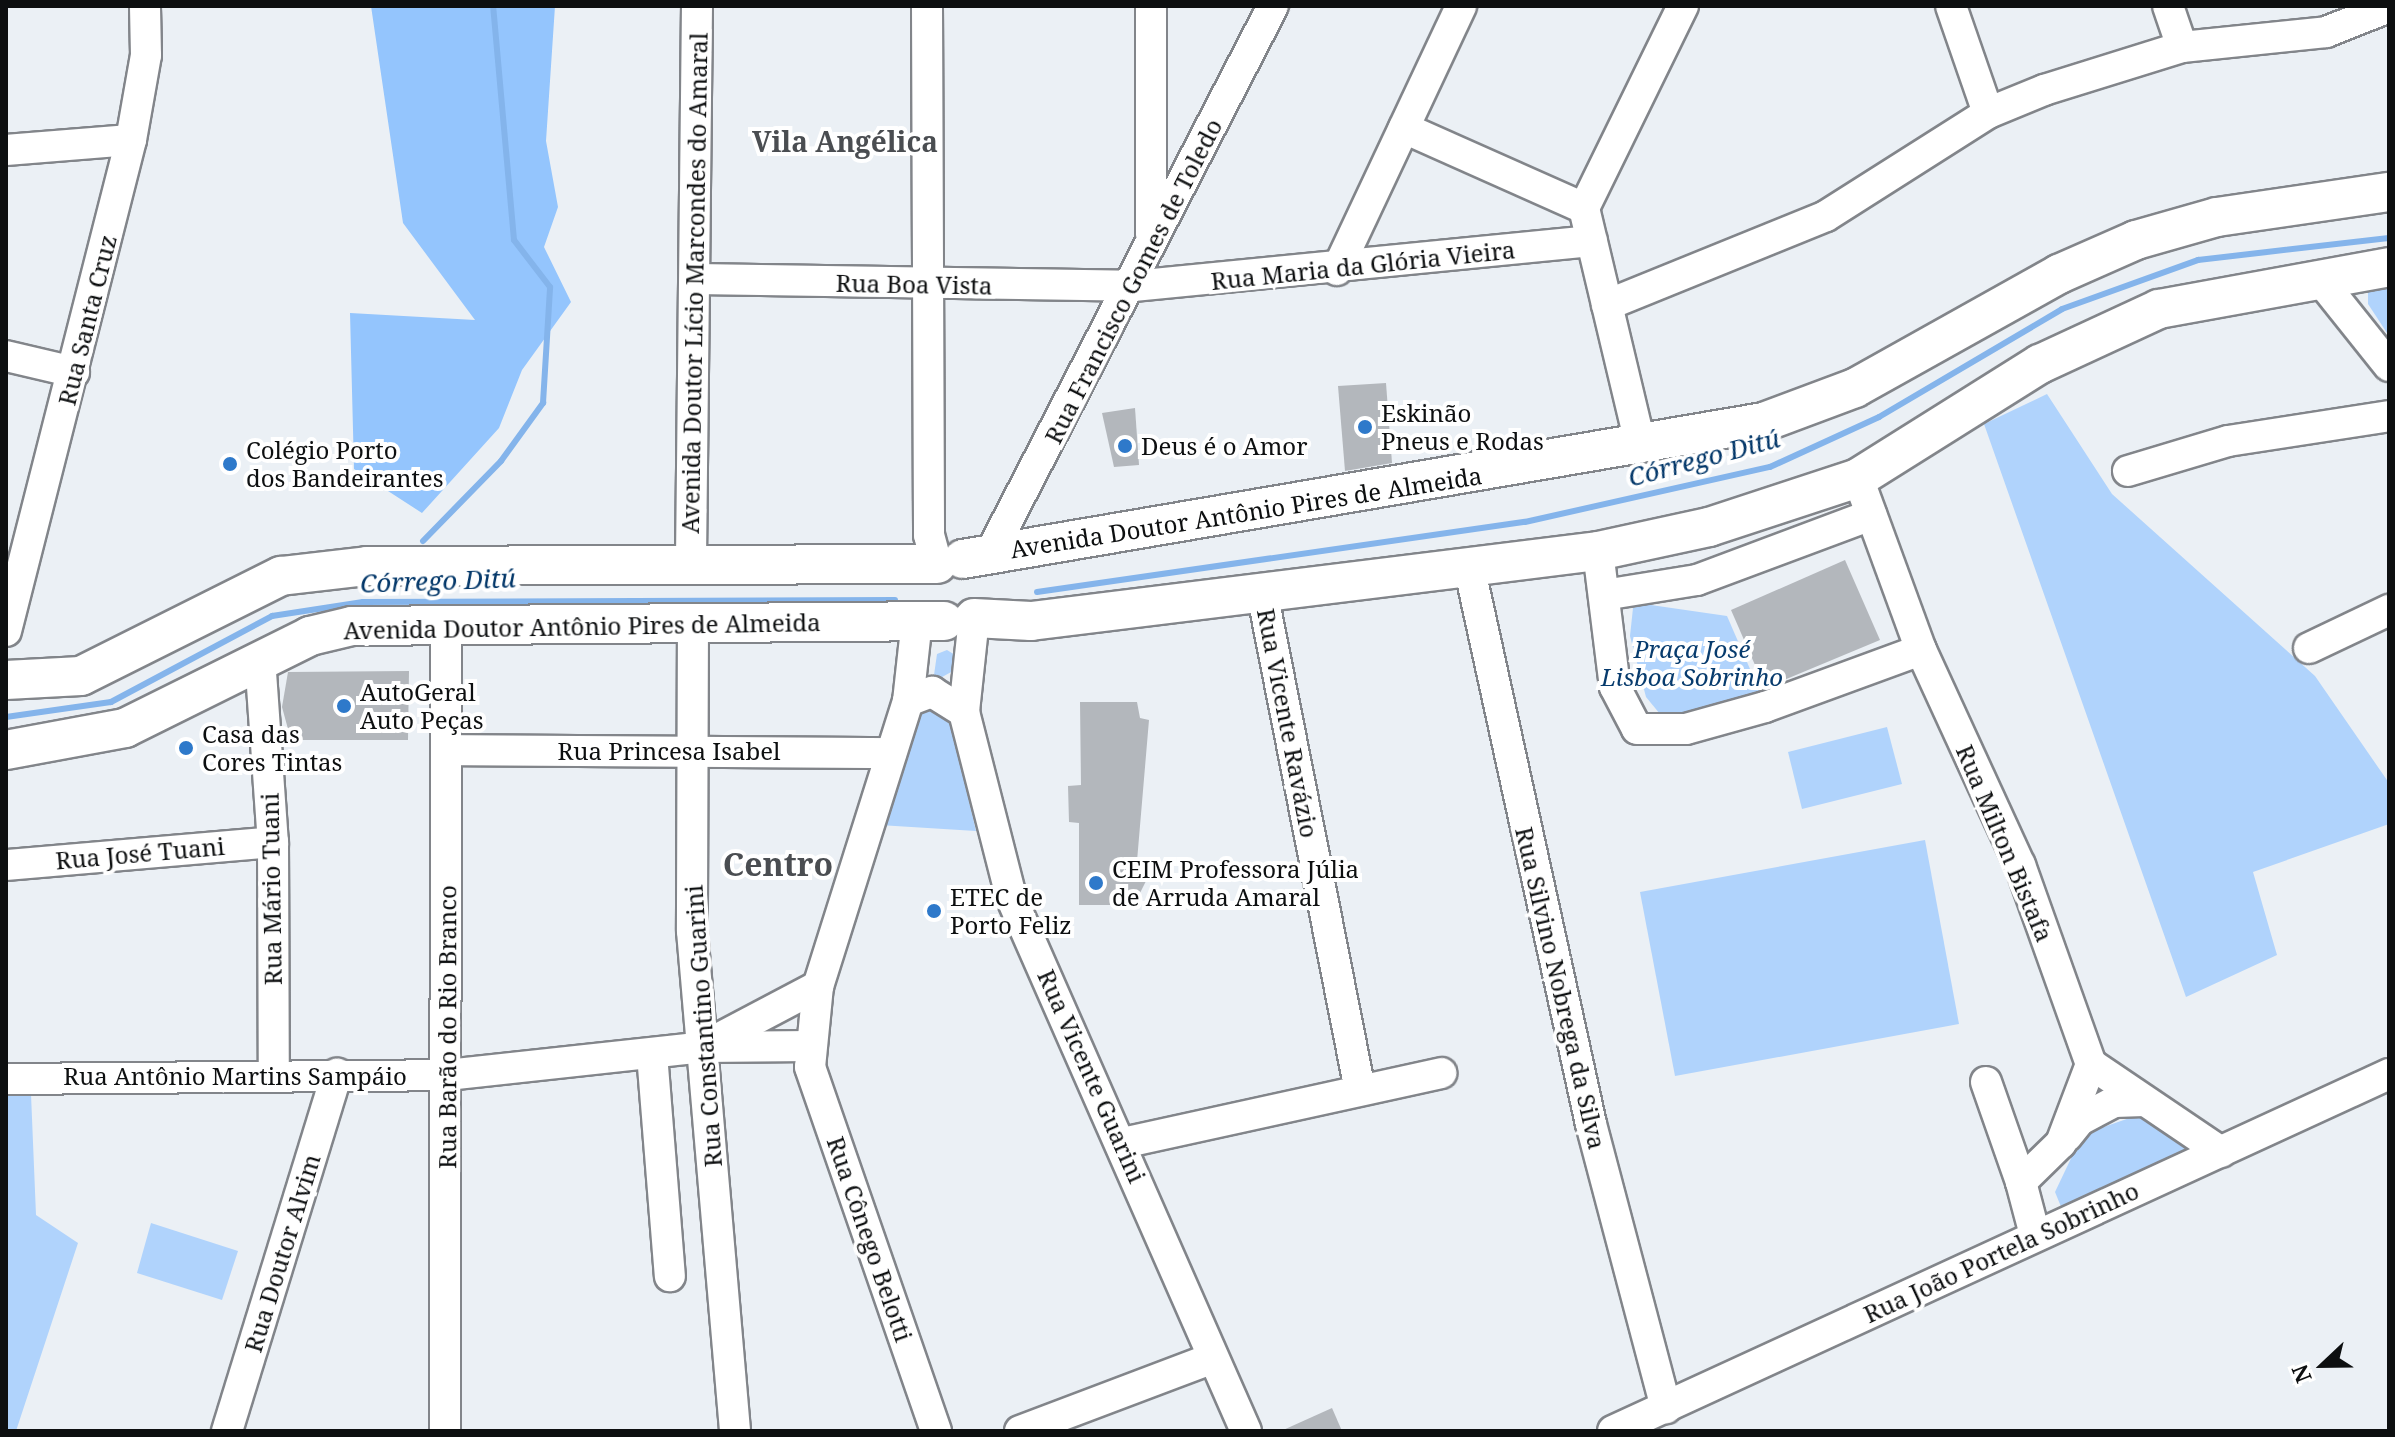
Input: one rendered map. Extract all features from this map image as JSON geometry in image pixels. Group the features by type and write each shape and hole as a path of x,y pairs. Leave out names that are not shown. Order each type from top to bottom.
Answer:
{"main road":[{"name":"Avenida Doutor Antônio Pires de Almeida","path":"6,680 81,676 281,576 367,566 963,559 1641,447 1764,422 1855,388 2059,274 2136,240 2217,217 2389,192"},
{"name":"Avenida Doutor Antônio Pires de Almeida","path":"6,750 125,728 260,658 352,626 693,620 1031,621 1598,551 1709,527 1858,478 2103,332 2159,309 2318,277 2389,267"},
{"path":"963,559 978,566 989,585 986,606 945,620 924,593 963,559"}],"street":[{"name":"Rua Santa Cruz","path":"6,631 131,140 146,55 145,6"},
{"name":"Avenida Doutor Lício Marcondes do Amaral","path":"691,560 697,6"},
{"path":"927,6 925,285 929,535 963,559"},
{"path":"1151,6 1151,237"},
{"name":"Rua Francisco Gomes de Toledo","path":"963,559 1133,286 1151,237 1273,6"},
{"path":"1337,270 1461,6"},
{"path":"1951,6 1988,113"},
{"path":"2168,6 2182,47"},
{"path":"1607,305 1826,216 1988,113 2182,47 2326,32 2387,7"},
{"path":"1641,447 1584,208 1670,10"},
{"path":"1404,128 1584,208"},
{"path":"6,150 131,140"},
{"name":"Rua Maria da Glória Vieira","path":"1133,286 1337,270 1592,241"},
{"path":"2318,277 2389,366"},
{"name":"Rua Boa Vista","path":"695,279 1133,286"},
{"path":"6,356 74,372"},
{"path":"2128,471 2228,441 2389,416"},
{"name":"Rua Milton Bistafa","path":"1858,478 1921,650 2020,865 2091,1064"},
{"path":"1604,595 1697,580 1871,515"},
{"path":"1598,551 1615,687 1637,729 1686,729 1765,707 1921,650"},
{"name":"Rua Silvino Nobrega da Silva","path":"1469,566 1591,1124 1666,1408"},
{"name":"Rua Vicente Ravázio","path":"1262,592 1360,1090"},
{"path":"2309,648 2389,610"},
{"name":"Rua Constantino Guarini","path":"693,620 689,751 692,931 735,1431"},
{"name":"Rua Cônego Belotti","path":"936,1431 810,1067 818,986 908,701 945,620"},
{"name":"Rua Vicente Guarini","path":"945,620 964,712 1011,897 1123,1143 1211,1359 1246,1431"},
{"name":"Rua Barão do Rio Branco","path":"445,1431 446,624"},
{"name":"Rua Mário Tuani","path":"260,658 273,842 274,1072"},
{"path":"908,701 932,692 964,712"},
{"name":"Rua Princesa Isabel","path":"447,750 891,753"},
{"name":"Rua José Tuani","path":"6,865 273,842"},
{"path":"703,1047 818,986"},
{"path":"703,1047 811,1046"},
{"name":"Rua Antônio Martins Sampáio","path":"6,1079 274,1072 447,1075 703,1047"},
{"path":"652,1054 670,1276"},
{"path":"2061,1143 2091,1064 2221,1152"},
{"path":"1123,1143 1441,1073"},
{"name":"Rua Doutor Alvim","path":"227,1431 337,1074"},
{"name":"Rua João Portela Sobrinho","path":"1613,1431 2389,1074"},
{"path":"1986,1082 2021,1182 2035,1235"},
{"path":"2021,1182 2091,1114 2114,1102 2144,1101"},
{"path":"1020,1431 1211,1359"}],"green space":[{"path":"2389,282 2389,336 2368,304 2368,288"},
{"path":"2047,394 2112,494 2315,676 2389,783 2389,824 2253,872 2277,955 2186,997 1984,424"},
{"name":"Praça José Lisboa Sobrinho","path":"1644,604 1727,616 1760,692 1695,715 1660,714 1646,697 1630,636 1633,608"},
{"path":"947,650 955,655 953,671 933,682 937,654"},
{"path":"920,705 949,715 976,831 879,825"},
{"path":"1887,727 1902,784 1802,809 1788,752"},
{"path":"1925,840 1959,1024 1675,1076 1640,892"},
{"path":"31,1094 36,1215 78,1243 16,1431 6,1431 6,1095"},
{"path":"2144,1113 2170,1125 2196,1156 2064,1214 2055,1192 2075,1150 2095,1130"},
{"path":"151,1223 238,1251 222,1300 137,1273"}],"shaded area":[{"path":"371,6 555,6 546,141 558,207 544,247 571,302 522,370 499,428 422,513 354,469 350,313 475,320 403,223"}],"building":[{"name":"Eskinão Pneus e Rodas","path":"1386,383 1392,463 1345,471 1338,386"},
{"name":"Deus é o Amor","path":"1135,408 1139,465 1114,467 1102,413"},
{"path":"1845,560 1880,640 1765,688 1731,610"},
{"name":"AutoGeral Auto Peças","path":"409,671 408,740 291,740 282,707 288,672"},
{"path":"1080,702 1137,702 1140,718 1149,720 1136,873 1150,873 1134,905 1079,905 1079,823 1069,822 1068,786 1081,785"},
{"path":"1332,1408 1342,1431 1281,1431"}],"waterway":[{"path":"423,541 501,461 543,403 550,287 514,240 493,6"},
{"name":"Córrego Ditú","path":"1037,592 1525,522 1770,467 1879,417 2062,309 2198,260 2389,238"},
{"name":"Córrego Ditú","path":"6,717 111,702 272,616 363,602 895,600"}],"place":[{"name":"Eskinão Pneus e Rodas","path":"1365,427"},
{"name":"Deus é o Amor","path":"1125,446"},
{"name":"Colégio Porto dos Bandeirantes","path":"230,464"},
{"name":"AutoGeral Auto Peças","path":"344,706"},
{"name":"Casa das Cores Tintas","path":"186,748"},
{"name":"CEIM Professora Júlia de Arruda Amaral","path":"1096,883"},
{"name":"ETEC de Porto Feliz","path":"934,911"}],"district":[{"name":"Vila Angélica","path":"845,141"},
{"name":"Centro","path":"778,864"}]}
